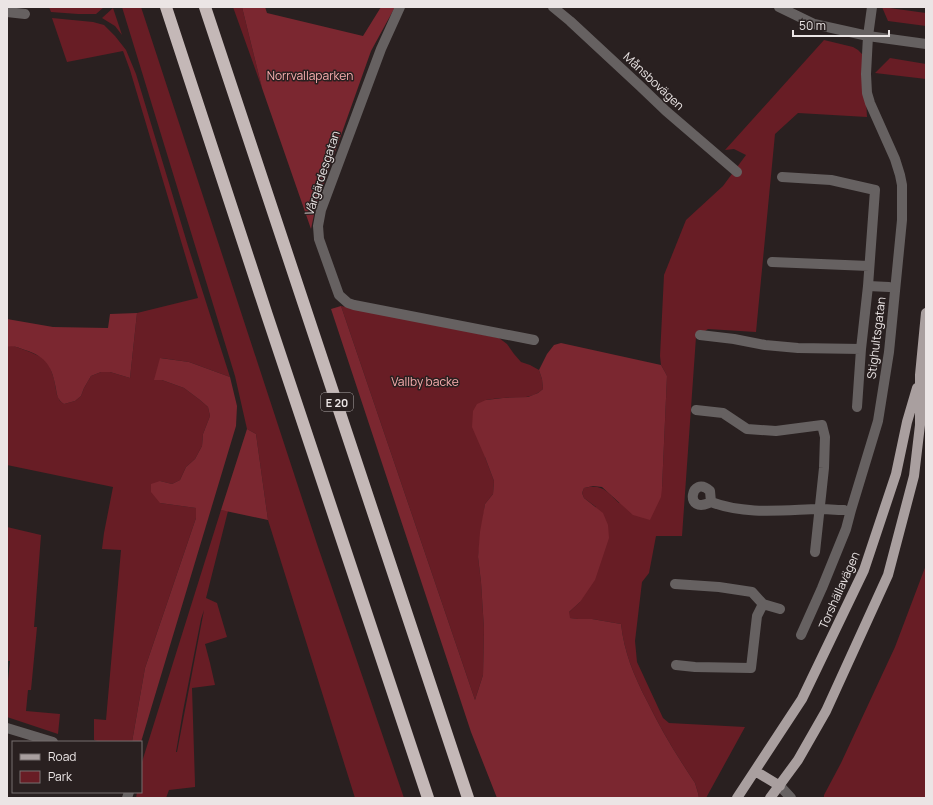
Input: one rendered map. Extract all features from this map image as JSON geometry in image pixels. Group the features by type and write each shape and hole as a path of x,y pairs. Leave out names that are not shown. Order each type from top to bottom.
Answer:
{"highway":[{"path":"166,7 264,308 428,798"},
{"name":"E 20","path":"205,7 468,798"}],"main road":[{"name":"Torshällavägen","path":"770,798 798,760 826,711 888,575 914,476 920,425 920,375 926,313"},
{"name":"Torshällavägen","path":"737,798 802,699 864,570 896,474 907,422 920,375"},
{"path":"755,771 780,786"}],"street":[{"name":"Vårgärdesgatan","path":"400,7 381,49 321,210 318,226 318,238 339,295 348,303 354,305 534,340"},
{"name":"Månsbovägen","path":"553,7 570,21 666,111 738,172"},
{"path":"779,7 814,24 868,36 926,44"},
{"name":"Stighultsgatan","path":"801,635 846,529 852,510 878,421 889,352 902,220 902,185 895,159 867,93 866,74 868,36 872,7"},
{"path":"7,12 25,14"},
{"path":"782,177 831,180 875,190 857,407"},
{"path":"772,262 869,266"},
{"path":"868,286 889,287"},
{"path":"700,335 734,339 765,345 798,348 861,349"},
{"path":"696,410 723,413 747,429 776,431 822,425 825,437 824,468 815,552"},
{"path":"711,502 724,507 769,511 820,509 844,510"},
{"path":"674,584 719,587 752,592 763,604 780,609"},
{"path":"676,665 715,668 751,668 757,616 763,604"},
{"path":"7,728 50,741"},
{"path":"780,786 791,798"}],"green space":[{"path":"49,7 104,7 96,14 78,14 51,12"},
{"path":"122,7 141,7 317,544 404,798 355,798 268,520 256,434 247,429 235,376"},
{"path":"233,7 242,7 262,88"},
{"name":"Norrvallaparken","path":"242,7 265,7 267,13 363,36 381,7 395,7 371,51 316,205 311,229 262,88"},
{"path":"882,7 926,13 926,26 888,21"},
{"path":"113,8 122,35 115,26 102,18"},
{"path":"52,18 93,22 104,25 126,50 136,74 188,246 230,377 189,362 161,358 155,379 184,388 208,407 210,416 203,434 202,446 195,459 186,467 180,480 172,484 160,481 160,503 196,508 196,518 145,668 132,741 94,740 94,719 106,720 121,550 102,549 113,487 7,465 7,347 11,345 43,358 50,367 57,395 60,401 64,404 75,401 81,396 91,376 101,372 110,372 130,378 137,313 198,298 123,51 67,62"},
{"path":"824,40 853,47 863,55 867,117 798,113 775,134 756,332 708,329 696,337 682,536 656,536 649,573 642,582 635,641 637,662 663,718 669,723 745,727 706,798 699,798 695,783 652,712 638,682 630,664 624,644 621,624 592,619 569,618 569,612 580,602 596,507 584,498 582,493 584,488 600,488 619,503 662,488 667,376 661,365 660,356 664,275 686,220 723,186 746,155 734,149 725,150"},
{"path":"890,58 926,64 926,79 875,73"},
{"name":"Vallby backe","path":"341,306 499,338 507,344 521,362 539,370 543,389 538,393 524,397 486,400 485,457 494,481 493,494 485,504 478,557 484,629 483,675 475,700"},
{"path":"341,306 475,700 483,675 484,629 478,557 480,532 485,504 493,494 494,481 472,427 473,411 477,404 486,400 528,397 538,393 543,389 539,370 547,354 554,345 561,343 661,365 667,376 661,497 650,520 633,515 602,487 593,486 584,488 582,493 584,498 603,513 608,525 609,538 595,580 580,602 569,612 570,618 592,619 621,624 624,644 630,664 638,682 652,712 695,783 699,798 497,798 471,732 331,309"},
{"path":"137,313 130,378 110,372 101,372 91,376 81,396 75,401 64,404 58,398 53,375 50,369 39,356 20,348 7,347 7,319 53,327 108,328 110,314"},
{"path":"160,358 189,362 230,377 237,406 236,426 141,741 132,741 145,668 196,518 196,508 160,503 151,492 151,484 160,481 172,484 180,480 186,467 195,459 202,446 203,434 210,416 208,407 184,388 162,380 154,380"},
{"path":"247,429 256,434 268,520 221,510"},
{"path":"221,510 228,511 206,598 217,603 227,637 205,644 215,685 192,688 195,787 169,790 166,798 136,798 137,793 142,793 142,762","holes":["204,610 177,752 201,619"]},
{"path":"7,527 41,535 34,627 37,627 31,690 28,690 26,711 60,714 58,734 7,717 7,691 10,661 7,661"},
{"path":"926,565 926,798 824,798 824,795 841,763 895,647"}]}
